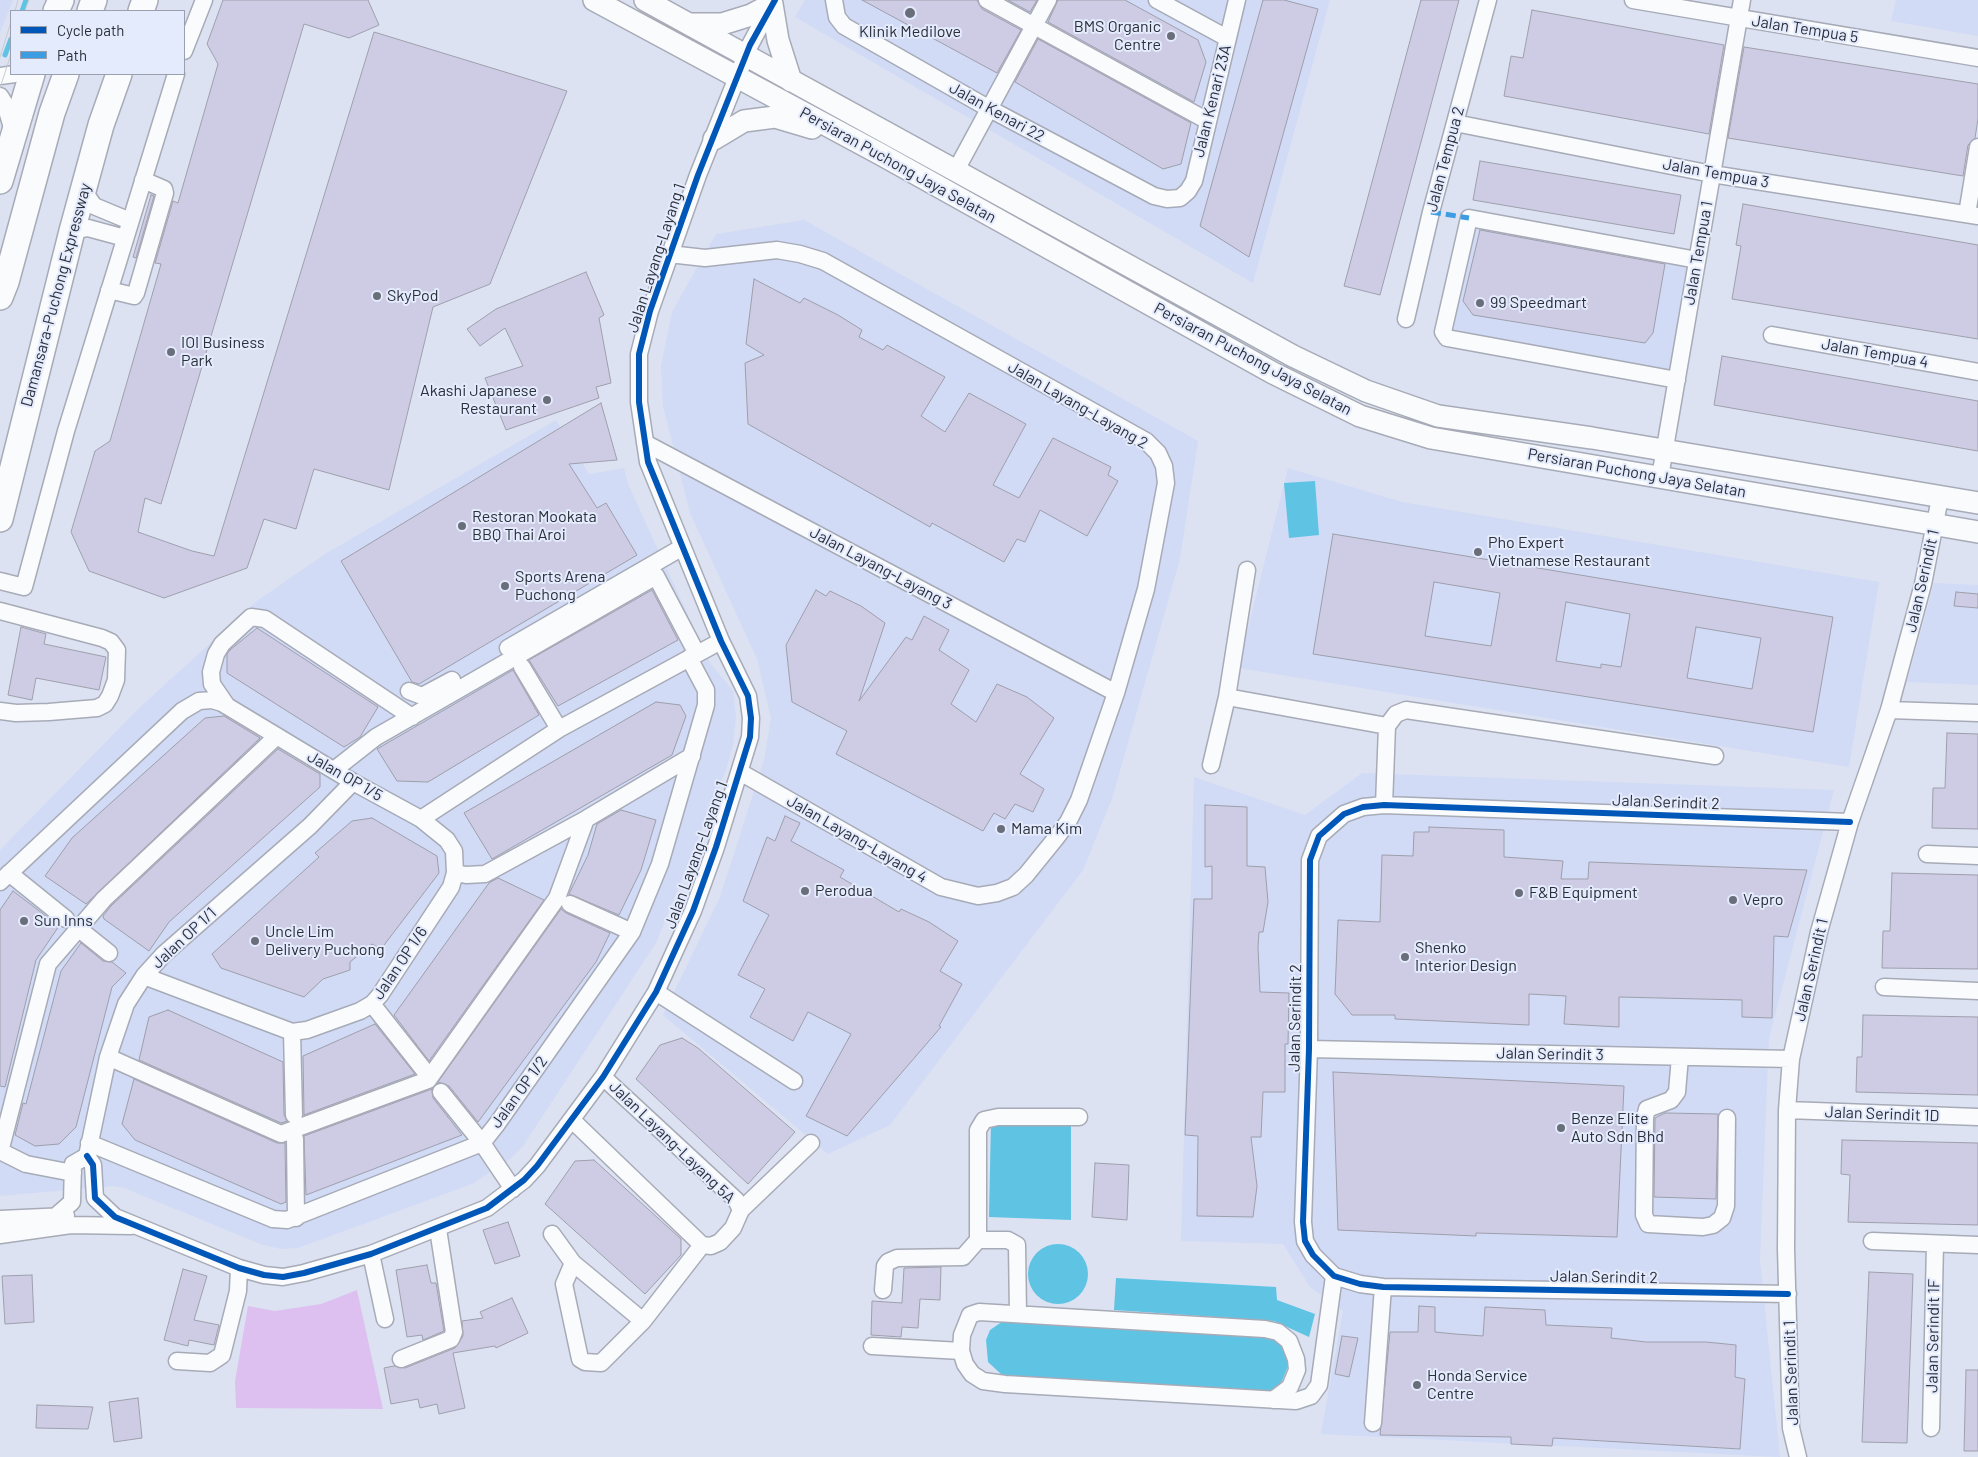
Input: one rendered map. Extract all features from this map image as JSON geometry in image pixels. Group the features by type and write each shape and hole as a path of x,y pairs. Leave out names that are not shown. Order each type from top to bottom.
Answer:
{"highway":[{"path":"0,181 32,75"},
{"path":"0,297 6,282 52,113 66,75"},
{"name":"Damansara–Puchong Expressway","path":"0,519 72,231 119,75"}],"main road":[{"name":"Persiaran Puchong Jaya Selatan","path":"594,0 882,155 1273,373 1360,416 1431,438 1978,532"},
{"name":"Persiaran Puchong Jaya Selatan","path":"645,0 1293,356 1366,391 1438,416 1665,450 1978,503"},
{"path":"690,24 722,24 752,15 774,2 778,40 790,81"},
{"path":"714,139 744,120 775,117 804,124 882,155"}],"street":[{"path":"185,48 204,0"},
{"name":"Jalan Kenari 22","path":"834,0 837,17 844,26 988,108 1154,196 1167,199 1180,198"},
{"path":"987,0 1206,120"},
{"path":"955,172 1048,0"},
{"path":"1157,0 1227,38"},
{"name":"Jalan Kenari 23A","path":"1180,198 1188,191 1194,181 1206,120 1236,0"},
{"name":"Jalan Tempua 2","path":"1406,319 1488,0"},
{"name":"Jalan Tempua 5","path":"1633,0 1978,58"},
{"name":"Jalan Tempua 1","path":"1660,477 1742,0"},
{"name":"Jalan Layang-Layang 1","path":"88,1149 93,1164 95,1198 115,1217 239,1268 264,1275 283,1277 304,1273 371,1254 438,1229 487,1208 513,1189 537,1166 604,1077 656,992 693,910 740,772 750,737 751,718 748,696 721,641 681,548 651,470 639,402 639,354 650,311 669,254 745,56 774,2"},
{"path":"0,581 24,587 66,431 176,75"},
{"path":"0,96 7,110 13,134"},
{"name":"Jalan Tempua 3","path":"1455,123 1712,174 1973,215"},
{"path":"1973,215 1978,147"},
{"path":"109,290 134,296 136,293 165,192 164,189 143,180"},
{"path":"83,190 94,206 130,221"},
{"path":"1677,380 1447,338 1443,332 1469,218 1697,260"},
{"path":"72,231 88,228 125,238"},
{"name":"Jalan Layang-Layang 2","path":"669,254 705,258 777,250 823,261 1146,441 1164,466 1166,483 1146,588 1116,693 1079,800 1068,822 1026,875 1013,887 997,893 978,896"},
{"name":"Jalan Tempua 4","path":"1772,335 1978,372"},
{"name":"Jalan Layang-Layang 3","path":"646,442 1116,693"},
{"name":"Jalan Serindit 1","path":"1798,1457 1791,1428 1786,1249 1787,1110 1791,1059 1819,932 1850,822 1889,710 1923,584 1940,498"},
{"path":"409,691 422,696 433,691 681,548"},
{"path":"1211,764 1227,696 1246,570"},
{"name":"Jalan OP 1/2","path":"88,1149 273,1219 287,1220 482,1143 497,1124 632,932 660,864 706,705 706,690 693,656 656,576 412,717"},
{"path":"0,612 102,638 111,642 117,650 116,680 105,704 97,708 49,712 16,713 0,711"},
{"path":"227,706 212,684 214,663 222,644 251,617 265,619 412,717 376,738 334,770"},
{"path":"421,819 560,728 721,641"},
{"path":"522,667 560,728"},
{"path":"1227,696 1387,726"},
{"name":"Jalan OP 1/5","path":"4,877 182,711 199,701 212,700 227,706 353,782 421,819"},
{"path":"1384,805 1387,726 1396,714 1406,710 1715,756"},
{"path":"1889,710 1978,713"},
{"path":"56,1216 72,1202 73,1173 26,1164 0,1152 48,964 72,924 104,899 278,736"},
{"path":"455,873 466,875 485,874 586,819 692,756"},
{"name":"Jalan Layang-Layang 4","path":"740,772 941,887 978,896"},
{"name":"Jalan OP 1/1","path":"73,1173 73,1164 88,1149 108,1057 126,1004 144,976 164,954 310,826 353,782"},
{"name":"Jalan Serindit 2","path":"1788,1294 1383,1287 1360,1284 1334,1276 1313,1255 1305,1241 1303,1222 1309,1049 1310,860 1319,836 1344,814 1364,807 1384,805 1850,822"},
{"name":"Jalan OP 1/6","path":"292,1032 307,1030 372,1004 451,887 455,873 454,851 447,840 421,819"},
{"path":"108,1057 281,1134 428,1080 557,898 586,819"},
{"path":"1927,854 1978,856"},
{"path":"4,877 72,924 109,953"},
{"path":"570,904 632,932"},
{"path":"144,976 292,1032 294,1115"},
{"path":"1884,987 1978,991"},
{"path":"656,992 794,1081"},
{"path":"372,1004 424,1070"},
{"name":"Jalan Serindit 3","path":"1309,1049 1791,1059"},
{"path":"1680,1056 1677,1092 1671,1100 1647,1109 1645,1117 1644,1215 1648,1224 1703,1227 1713,1225 1722,1218 1726,1206 1727,1118"},
{"name":"Jalan Layang-Layang 5A","path":"604,1077 736,1200 741,1210 733,1228 720,1242 711,1246 702,1246"},
{"path":"441,1092 482,1143 513,1189"},
{"name":"Jalan Serindit 1D","path":"1787,1110 1978,1118"},
{"path":"883,1290 885,1266 888,1262 897,1258 963,1257 978,1240 980,1124 990,1117 1080,1117"},
{"path":"572,1120 702,1246 643,1321 602,1363 585,1362 580,1359 564,1284 572,1263"},
{"path":"295,1139 296,1218"},
{"path":"741,1210 811,1143"},
{"name":"Jalan Layang-Layang 1","path":"0,1219 56,1216 115,1217"},
{"name":"Jalan Layang-Layang 1","path":"0,1235 71,1225 117,1227 134,1225"},
{"path":"400,1359 451,1339 454,1332 438,1229"},
{"path":"552,1234 572,1263 643,1321"},
{"path":"978,1240 1008,1240 1017,1246 1018,1314"},
{"path":"1872,1241 1978,1245"},
{"name":"Jalan Serindit 1F","path":"1931,1428 1935,1244"},
{"path":"371,1254 386,1319"},
{"path":"177,1361 210,1363 222,1355 238,1291 239,1268"},
{"path":"1273,1400 1290,1388 1297,1370 1289,1341 1278,1332 1265,1329 979,1312 970,1315 962,1335 961,1351 965,1364 972,1374 990,1382 1273,1400 1296,1401 1311,1396 1319,1385 1334,1276"},
{"path":"1373,1423 1383,1287"},
{"path":"872,1346 961,1351"}],"shaded area":[{"path":"0,0 13,0 0,33"},
{"path":"805,0 1330,0 1253,283 795,17"},
{"path":"1896,0 1978,0 1978,36 1891,21"},
{"path":"804,220 1198,441 1180,559 1112,799 1083,870 890,1125 828,1154 663,1015 720,897 764,760 771,718 757,659 690,513 663,406 661,366 672,312 716,234"},
{"path":"1472,223 1690,263 1671,372 1451,333"},
{"path":"556,420 589,474 624,468 628,484 710,663 733,691 736,718 733,745 726,770 656,943 523,1146 510,1159 472,1184 298,1248 281,1249 263,1245 124,1188 113,1186 0,1196 0,850 140,707 257,601 325,554"},
{"path":"1288,468 1402,502 1879,582 1849,767 1238,668"},
{"path":"1934,583 1978,585 1978,685 1907,682"},
{"path":"1362,773 1834,790 1769,1038 1760,1260 1780,1457 1321,1434 1343,1311 1310,1287 1283,1244 1181,1241 1194,777 1305,815"},
{"path":"357,1290 383,1409 236,1408 235,1381 248,1306 275,1311 321,1304"}],"water":[{"path":"1315,481 1319,535 1289,538 1284,483"},
{"path":"991,1120 1071,1121 1071,1220 989,1217"},
{"path":"1058,1244 1075,1249 1083,1257 1088,1274 1083,1291 1075,1299 1058,1304 1041,1299 1033,1291 1028,1274 1033,1257 1041,1249"},
{"path":"1116,1278 1276,1287 1277,1300 1315,1314 1309,1337 1274,1321 1114,1310"},
{"path":"1006,1319 1273,1334 1286,1345 1289,1364 1282,1381 1277,1386 1269,1391 1254,1392 1002,1375 988,1362 986,1340 990,1330"}],"building":[{"name":"SkyPod","path":"223,0 368,0 379,25 349,38 304,24 161,504 145,498 138,532 192,551 214,556 374,32 567,91 490,284 433,307 389,490 314,469 296,529 264,519 247,568 164,598 89,571 71,532 95,451 110,441 161,264 155,263 173,201 178,203 218,64 207,44"},
{"path":"862,0 977,0 982,9 1021,30 997,73"},
{"path":"1008,0 1037,0 1030,12"},
{"path":"1058,0 1125,0 1198,40 1206,62 1194,102 1048,22"},
{"path":"1263,0 1284,0 1318,9 1249,257 1200,226"},
{"path":"1421,0 1459,0 1380,295 1344,286"},
{"path":"1532,10 1724,45 1709,134 1504,96 1511,56 1523,58"},
{"path":"1038,39 1191,123 1181,164 1163,169 1015,82"},
{"path":"1744,47 1978,84 1978,119 1975,138 1968,145 1963,176 1728,138"},
{"path":"1480,161 1681,195 1674,234 1473,200"},
{"path":"151,195 154,196 136,258 133,257"},
{"path":"1743,204 1978,245 1978,339 1732,299 1741,246 1736,245"},
{"path":"1480,230 1665,264 1653,333 1645,343 1473,315 1463,301"},
{"path":"586,272 604,315 599,318 611,383 596,387 599,398 506,430 485,378 523,366 505,328 480,346 467,329 496,309"},
{"path":"754,279 800,303 804,298 838,315 862,330 859,337 883,350 887,345 945,377 921,416 945,432 969,393 1026,424 993,485 1019,498 1053,438 1111,467 1108,475 1118,481 1087,536 1040,510 1025,542 1017,539 1004,562 932,523 930,527 748,424 745,363 764,355 746,344"},
{"path":"1722,356 1978,401 1978,451 1714,405"},
{"path":"601,403 617,460 569,464 597,508 606,503 637,555 419,684 412,682 341,561"},
{"path":"1333,534 1833,617 1813,732 1313,654","holes":["1434,582 1500,593 1491,646 1425,636","1566,602 1630,614 1621,667 1601,664 1601,668 1556,661","1696,627 1761,638 1752,689 1687,678"]},
{"path":"652,590 678,640 558,706 529,660"},
{"path":"816,590 826,596 830,591 861,606 885,623 859,701 906,637 912,640 924,616 949,630 939,650 969,670 951,704 976,722 997,684 1027,697 1054,718 1020,774 1044,789 1033,812 1015,804 1005,819 994,813 983,831 836,754 847,731 792,702 786,645"},
{"path":"1956,592 1978,594 1978,608 1954,606"},
{"path":"21,627 46,634 44,644 106,657 99,690 36,678 32,700 8,695"},
{"path":"257,628 378,707 360,737 344,747 227,673 227,654"},
{"path":"513,670 539,715 428,782 397,781 377,749"},
{"path":"656,702 680,705 686,716 672,755 492,859 464,813"},
{"path":"224,716 260,738 86,904 45,876 72,838 205,718"},
{"path":"1947,733 1978,734 1978,829 1932,828 1933,788 1945,788"},
{"path":"278,749 320,774 320,787 169,922 149,951 104,919 103,916 111,906"},
{"path":"1205,805 1247,807 1247,866 1265,867 1268,902 1263,932 1259,932 1260,992 1289,993 1288,1044 1285,1044 1285,1092 1263,1092 1261,1137 1251,1137 1257,1186 1253,1217 1197,1216 1198,1136 1185,1135 1194,899 1212,899 1212,866 1205,867"},
{"path":"621,810 656,820 641,870 619,915 569,894 588,855 597,824"},
{"path":"785,816 800,823 791,841 844,870 840,877 899,912 901,909 929,922 958,941 940,971 962,984 939,1026 941,1027 847,1136 806,1116 851,1034 808,1012 793,1041 750,1017 765,989 738,975 769,915 743,901 767,837 775,841"},
{"path":"372,818 437,856 439,873 381,949 372,944 350,962 350,970 323,979 304,997 221,968 212,954 319,857 315,853 352,821"},
{"path":"1429,827 1504,830 1504,857 1563,861 1561,879 1588,879 1589,862 1807,870 1788,937 1774,936 1772,1018 1742,1017 1742,1000 1619,997 1619,1027 1564,1024 1566,996 1529,994 1529,1025 1395,1019 1395,1015 1352,1015 1335,994 1338,920 1380,922 1382,855 1413,856 1414,832 1429,832"},
{"path":"1892,873 1978,875 1978,969 1882,968 1883,931 1890,931"},
{"path":"498,878 544,900 429,1061 394,1015 489,883"},
{"path":"13,891 59,926 36,960 5,1087 0,1086 0,910"},
{"path":"561,909 610,933 596,962 478,1122 449,1086 438,1082"},
{"path":"81,943 103,961 112,962 126,973 112,987 76,1127 59,1144 35,1146 15,1135 23,1103 26,1104 61,971"},
{"path":"168,1010 283,1062 284,1115 287,1121 281,1123 139,1060 149,1017"},
{"path":"1863,1015 1978,1017 1978,1095 1856,1092 1857,1057 1862,1057"},
{"path":"375,1024 415,1074 304,1115 303,1056"},
{"path":"682,1038 698,1048 795,1132 748,1184 636,1079 660,1045"},
{"path":"1333,1072 1624,1086 1617,1237 1476,1233 1476,1236 1338,1230"},
{"path":"134,1079 277,1143 285,1143 286,1202 281,1204 135,1140 122,1124"},
{"path":"432,1089 433,1098 462,1135 306,1195 304,1136"},
{"path":"1665,1113 1718,1114 1716,1199 1654,1197 1655,1118"},
{"path":"1842,1140 1978,1143 1978,1225 1848,1222 1850,1175 1841,1174"},
{"path":"594,1160 681,1239 681,1255 645,1294 545,1204 575,1161"},
{"path":"1095,1163 1129,1165 1127,1220 1092,1217"},
{"path":"508,1222 520,1256 495,1264 483,1230"},
{"path":"427,1265 431,1283 436,1283 444,1331 423,1340 422,1335 407,1337 396,1270"},
{"path":"941,1267 940,1300 920,1299 918,1328 902,1327 901,1337 871,1335 872,1301 902,1303 904,1268"},
{"path":"183,1269 207,1276 194,1320 219,1325 214,1345 189,1340 188,1346 164,1340"},
{"path":"1869,1272 1913,1274 1907,1443 1862,1442"},
{"path":"32,1275 34,1322 5,1324 2,1276"},
{"path":"512,1298 528,1333 496,1348 495,1346 453,1353 465,1408 439,1414 437,1404 420,1408 418,1399 391,1404 384,1368 394,1366 405,1368 455,1348 463,1336 462,1321 483,1318 480,1312"},
{"path":"1419,1306 1435,1307 1435,1332 1483,1336 1485,1307 1545,1310 1546,1325 1612,1328 1611,1338 1646,1342 1706,1342 1736,1345 1735,1377 1745,1379 1740,1449 1553,1438 1552,1446 1511,1444 1511,1437 1380,1435 1390,1332 1418,1332"},
{"path":"1342,1336 1358,1338 1349,1377 1335,1374"},
{"path":"1966,1370 1978,1370 1978,1451 1964,1451"},
{"path":"138,1398 142,1438 114,1442 109,1402"},
{"path":"37,1405 93,1407 88,1429 36,1428"}],"waterway":[{"path":"22,10 26,0"},
{"path":"5,55 10,42"}],"tram line":[{"path":"15,10 18,0"},
{"path":"25,10 29,0"},
{"path":"0,57 10,25"},
{"path":"0,88 10,57"}],"marked path":[{"path":"1431,212 1469,218"}],"cycle path":[{"path":"87,1156 93,1165 95,1198 115,1217 239,1268 264,1275 283,1277 371,1254 487,1208 524,1180 537,1166 603,1077 656,992 693,911 716,847 750,737 751,718 748,696 721,641 648,462 639,402 639,354 650,311 698,175 750,45 775,0"},
{"path":"1788,1294 1383,1287 1360,1284 1334,1276 1313,1255 1305,1241 1303,1222 1309,1049 1310,860 1319,836 1344,814 1363,807 1384,805 1850,822"}],"place":[{"name":"Klinik Medilove","path":"910,13"},
{"name":"BMS Organic Centre","path":"1171,36"},
{"name":"SkyPod","path":"377,296"},
{"name":"99 Speedmart","path":"1480,303"},
{"name":"IOI Business Park","path":"171,352"},
{"name":"Akashi Japanese Restaurant","path":"547,400"},
{"name":"Restoran Mookata BBQ Thai Aroi","path":"462,526"},
{"name":"Pho Expert Vietnamese Restaurant","path":"1478,552"},
{"name":"Sports Arena Puchong","path":"505,586"},
{"name":"Mama Kim","path":"1001,829"},
{"name":"Perodua","path":"805,891"},
{"name":"F&B Equipment","path":"1519,893"},
{"name":"Vepro","path":"1733,900"},
{"name":"Sun Inns","path":"24,921"},
{"name":"Uncle Lim Delivery Puchong","path":"255,941"},
{"name":"Shenko Interior Design","path":"1405,957"},
{"name":"Benze Elite Auto Sdn Bhd","path":"1561,1128"},
{"name":"Honda Service Centre","path":"1417,1385"}]}
